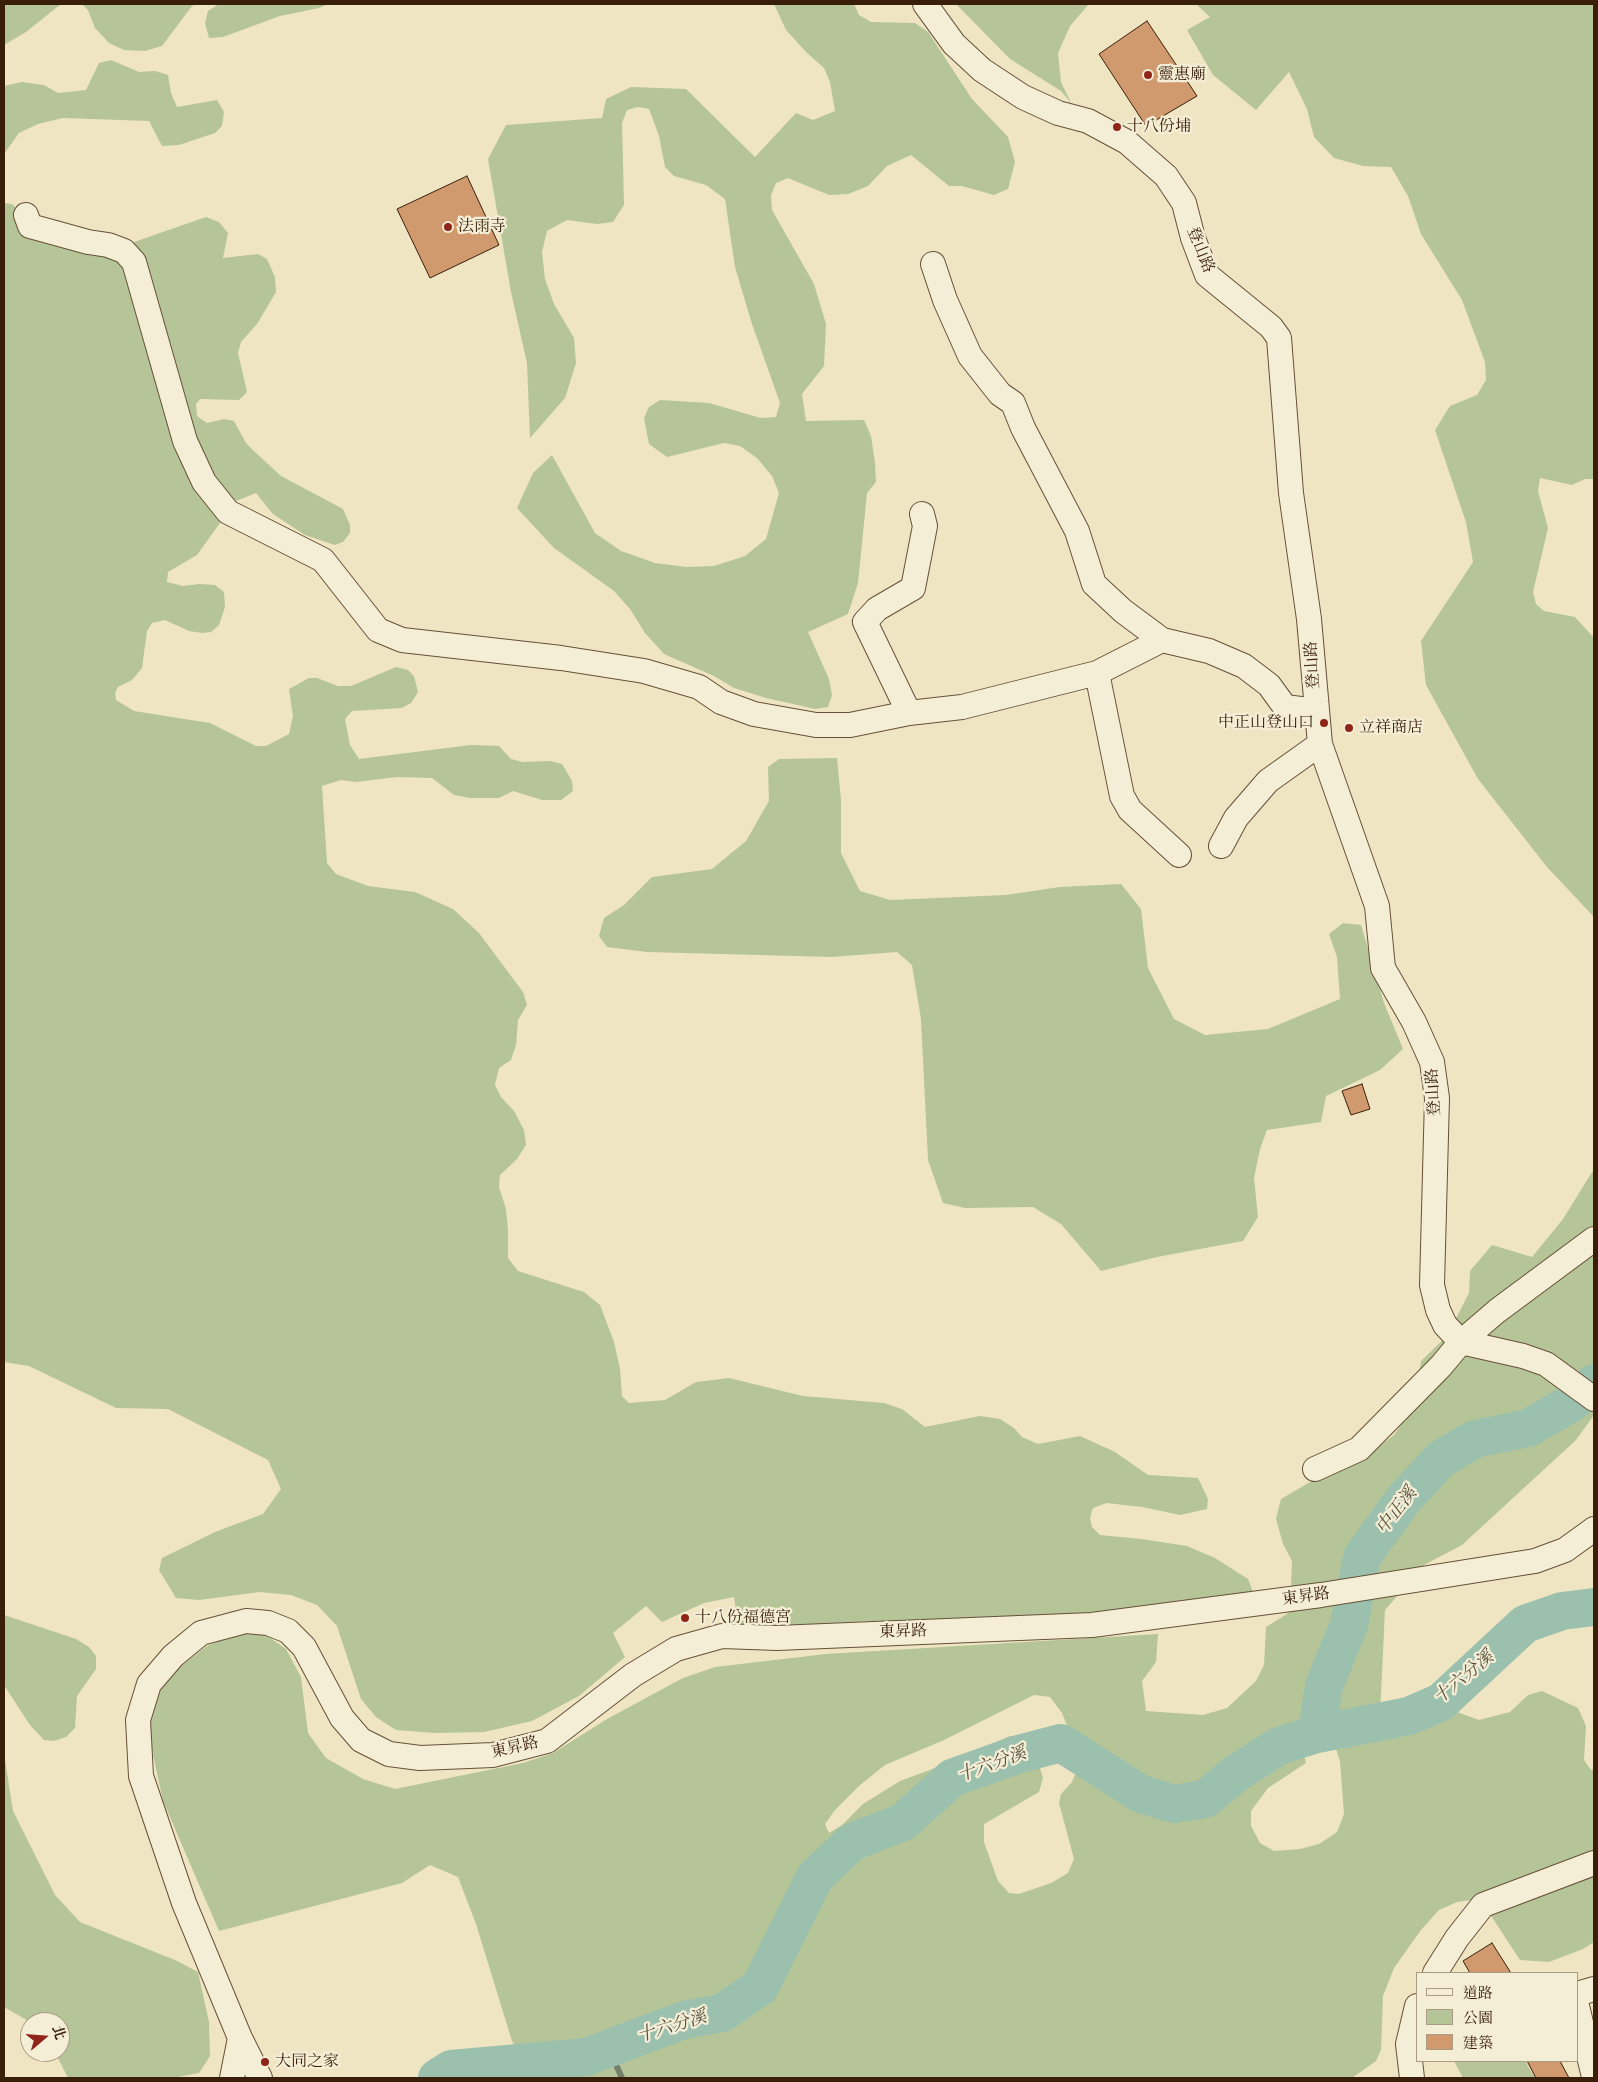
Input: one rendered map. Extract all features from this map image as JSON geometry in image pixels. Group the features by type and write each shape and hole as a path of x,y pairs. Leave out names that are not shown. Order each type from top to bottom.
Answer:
{"street":[{"name":"登山路","path":"925,4 954,44 982,70 1023,96 1058,113 1088,121 1127,142 1166,176 1184,202 1193,238 1207,275 1271,327 1279,338 1291,493 1310,619 1320,744 1378,906 1382,968 1414,1022 1432,1062 1437,1098 1432,1285 1438,1310 1445,1325 1461,1342"},
{"path":"26,215 30,226 88,242 108,245 124,251 134,262 185,441 204,482 228,512 323,560 378,630 402,640 561,658 644,671 699,687 721,702 754,714 816,725 850,724 909,713 962,707 1097,673 1162,640"},
{"path":"933,264 970,356 1000,394 1013,403 1023,428 1077,531 1094,584 1123,611 1162,640 1209,650 1244,666 1269,685 1286,708 1316,711"},
{"path":"909,713 865,622 876,609 913,588 925,526 922,514"},
{"path":"1097,673 1122,796 1130,810 1179,855"},
{"path":"1221,846 1236,818 1268,781 1320,744"},
{"path":"1315,1469 1359,1449 1441,1366 1461,1342 1497,1312 1594,1239"},
{"path":"1461,1342 1523,1356 1546,1364 1586,1393"},
{"name":"東昇路","path":"260,2078 240,2038 184,1903 141,1776 138,1720 149,1684 173,1656 201,1633 246,1621 268,1623 288,1631 304,1646 342,1718 361,1740 389,1754 420,1758 493,1756 547,1741 633,1675 676,1650 722,1636 776,1638 1092,1625 1374,1588 1535,1561 1565,1550 1594,1529"},
{"path":"1436,1972 1457,1938 1483,1905 1594,1863"},
{"path":"1578,1994 1594,1989"},
{"path":"1409,2077 1408,2044 1416,2010"},
{"path":"1578,2010 1594,2076"},
{"path":"232,2078 240,2038"}],"green space":[{"path":"4,4 61,4 26,32 4,45"},
{"path":"82,4 197,4 192,6 162,46 145,51 124,50 109,43 95,28 88,10"},
{"path":"219,4 328,4 319,8 280,16 223,37 209,38 205,23 208,11"},
{"path":"774,4 854,4 859,15 871,22 915,23 928,32 972,99 1008,137 1015,162 1008,189 994,195 962,186 949,186 911,155 887,166 868,186 848,194 829,195 788,178 776,183 771,195 772,210 814,284 826,324 824,366 802,394 806,421 864,420 871,436 875,463 876,482 867,493 858,583 848,614 808,632 829,679 832,695 828,707 815,709 766,698 734,688 714,676 664,654 645,633 630,609 614,591 554,548 517,508 533,473 552,455 595,533 621,551 655,563 687,567 714,566 745,556 766,539 779,493 772,476 757,458 740,446 724,443 667,457 649,444 644,418 649,407 660,400 709,403 761,418 776,417 780,403 752,324 735,267 725,199 706,185 674,176 665,167 659,136 649,109 638,107 627,110 622,123 624,205 613,222 597,224 567,220 547,231 542,252 545,279 554,304 574,338 576,363 565,398 530,438 527,363 511,292 488,159 506,125 602,118 606,99 631,87 686,89 755,157 796,113 813,120 835,111 830,82 824,68 786,30"},
{"path":"956,4 1089,4 1070,26 1058,53 1061,82 1071,103 1061,91 1010,59"},
{"path":"1196,4 1594,4 1594,479 1585,479 1572,485 1540,478 1538,491 1548,528 1533,592 1536,604 1544,611 1575,617 1594,638 1594,917 1547,867 1478,779 1426,685 1421,641 1473,562 1466,522 1435,430 1450,406 1477,395 1486,380 1485,362 1462,300 1421,234 1408,196 1391,167 1363,166 1334,158 1314,137 1307,109 1289,72 1256,110 1213,75 1187,30 1210,17"},
{"path":"111,60 139,72 155,71 168,75 171,93 177,107 217,100 224,112 222,126 215,133 179,145 162,146 149,121 63,118 38,124 19,133 4,154 4,86 22,82 44,85 58,93 86,90 99,63"},
{"path":"4,203 12,204 22,215 52,228 77,226 87,229 99,241 117,248 206,217 219,222 228,233 223,258 258,254 267,259 275,277 276,292 257,324 241,342 238,353 247,392 239,400 200,399 196,404 197,416 207,423 224,419 234,421 246,443 281,476 343,509 350,525 350,533 343,542 335,545 305,535 273,514 256,493 236,501 225,494 195,442 220,523 197,555 168,572 167,582 183,586 215,585 224,592 225,607 219,625 211,632 189,631 165,620 152,623 147,631 142,668 132,680 118,687 115,693 116,700 134,711 210,723 256,746 266,746 289,734 293,716 289,689 309,678 317,678 338,686 351,686 396,667 408,670 414,676 418,692 411,703 402,708 352,711 345,719 350,745 359,759 471,745 499,746 511,759 523,762 550,761 562,764 572,781 573,791 561,800 542,800 513,791 499,798 470,798 454,795 432,778 397,777 356,782 341,780 322,786 327,863 336,874 368,886 415,892 453,909 479,933 523,992 527,1005 518,1020 516,1045 511,1060 499,1068 495,1085 501,1097 514,1111 524,1130 526,1145 517,1159 500,1175 499,1187 506,1209 508,1258 518,1271 584,1292 600,1305 614,1342 620,1369 622,1396 629,1403 665,1400 696,1382 729,1378 803,1396 884,1403 902,1409 925,1427 980,1416 1000,1419 1014,1428 1022,1437 1038,1444 1080,1436 1115,1452 1148,1475 1198,1478 1208,1499 1207,1509 1180,1515 1142,1507 1107,1503 1093,1508 1090,1518 1092,1527 1100,1535 1187,1546 1215,1558 1248,1579 1253,1592 1246,1595 1118,1611 963,1622 872,1621 801,1625 738,1624 734,1597 704,1603 662,1622 646,1606 613,1633 625,1657 579,1696 532,1721 484,1732 435,1733 396,1730 376,1717 361,1699 337,1626 317,1605 291,1595 259,1592 199,1600 176,1598 159,1570 162,1558 215,1532 263,1514 281,1489 268,1460 168,1409 116,1408 29,1366 4,1362"},
{"path":"837,758 841,800 841,853 860,891 890,900 1006,895 1060,887 1121,884 1141,909 1148,968 1174,1019 1205,1035 1268,1029 1340,999 1337,957 1329,934 1343,923 1361,925 1384,1003 1403,1049 1380,1070 1326,1096 1321,1122 1267,1130 1260,1149 1254,1178 1258,1217 1243,1241 1157,1257 1101,1271 1061,1224 1033,1207 965,1208 943,1203 928,1160 921,1019 912,965 897,952 832,957 647,952 607,947 599,936 604,918 624,905 652,877 712,869 746,841 769,801 768,767 779,759"},
{"path":"1594,1169 1594,1415 1576,1440 1462,1545 1424,1565 1385,1610 1380,1715 1454,1711 1479,1720 1510,1712 1528,1695 1542,1691 1578,1708 1586,1726 1584,1760 1591,1770 1594,1769 1594,1942 1583,1949 1549,1962 1520,1960 1488,1911 1471,1900 1457,1902 1439,1910 1421,1930 1394,1968 1383,1996 1381,2050 1376,2061 1352,2078 533,2078 512,2041 476,1924 458,1877 430,1865 402,1883 219,1931 163,1801 147,1726 156,1693 180,1667 207,1646 238,1633 266,1635 286,1649 301,1677 308,1733 326,1758 363,1779 395,1789 523,1763 553,1753 607,1719 683,1678 715,1667 826,1654 1158,1634 1156,1662 1142,1681 1146,1711 1203,1715 1227,1708 1256,1681 1264,1665 1266,1627 1290,1612 1292,1561 1283,1544 1276,1519 1281,1499 1310,1482 1363,1459 1394,1435 1415,1406 1421,1361 1447,1336 1469,1293 1470,1271 1492,1245 1532,1257 1563,1219","holes":["1034,1695 1050,1697 1062,1713 1072,1738 1078,1767 1072,1782 1061,1794 1059,1803 1074,1859 1068,1873 1051,1883 1019,1894 1009,1893 998,1881 984,1842 984,1824 1039,1792 1043,1778 1037,1758 1024,1736 1010,1736 946,1764 900,1781 863,1804 842,1825 829,1833 825,1824 835,1810 860,1785 885,1765 944,1740","1333,1739 1340,1761 1344,1814 1337,1832 1319,1844 1300,1849 1274,1851 1260,1843 1251,1826 1251,1811 1268,1788 1306,1763 1302,1748"]},
{"path":"4,1615 76,1639 89,1647 96,1656 96,1669 77,1696 75,1728 66,1737 54,1741 44,1740 30,1725 4,1685"},
{"path":"4,1753 13,1811 55,1895 80,1922 175,1960 198,1972 209,2022 210,2056 199,2073 172,2078 68,2078 60,2062 70,2062 70,2012 20,2012 20,2016 4,2007"},
{"path":"1455,2062 1526,2062 1535,2078 1463,2078"}],"building":[{"name":"靈惠廟","path":"1147,21 1197,96 1146,126 1099,54"},
{"name":"法雨寺","path":"467,176 499,245 430,278 397,209"},
{"path":"1362,1084 1370,1109 1351,1115 1342,1091"},
{"path":"1492,1943 1510,1972 1469,1972 1463,1961"},
{"path":"1528,2062 1561,2062 1569,2078 1536,2078"}],"waterway":[{"name":"中正溪","path":"1317,1734 1324,1686 1349,1625 1362,1557 1403,1500 1441,1459 1475,1439 1528,1428 1570,1404 1594,1383"},
{"name":"十六分溪","path":"437,2078 451,2069 586,2057 684,2020 722,2013 760,1987 815,1877 852,1842 903,1822 952,1778 1019,1754 1061,1743 1141,1794 1174,1804 1205,1799 1238,1772 1279,1746 1317,1734 1409,1716 1441,1702 1525,1624 1562,1611 1594,1607"},
{"path":"609,2049 622,2078"}],"place":[{"name":"靈惠廟","path":"1148,75"},
{"name":"十八份埔","path":"1117,127"},
{"name":"法雨寺","path":"448,227"},
{"name":"中正山登山口","path":"1324,723"},
{"name":"立祥商店","path":"1349,728"},
{"name":"十八份福德宮","path":"685,1618"},
{"name":"大同之家","path":"265,2062"}]}
